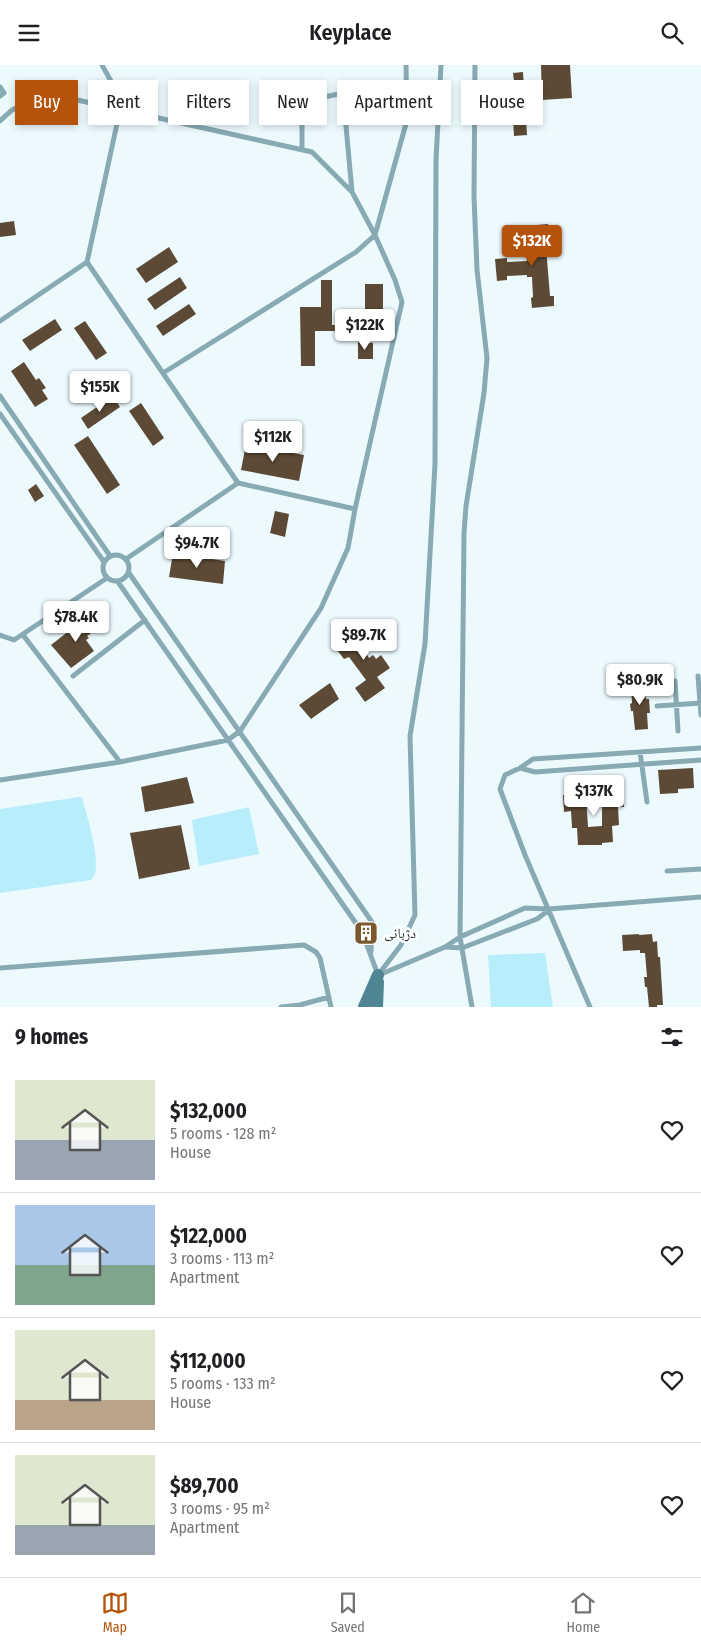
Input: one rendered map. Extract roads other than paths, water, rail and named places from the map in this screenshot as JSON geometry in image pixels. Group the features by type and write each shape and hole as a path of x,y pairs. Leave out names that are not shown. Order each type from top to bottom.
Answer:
{"main road":[{"path":"364,1007 378,975"},
{"path":"377,1007 378,975"}],"lane":[{"path":"102,65 110,80"},
{"path":"163,373 356,252 375,235 407,120 406,65"},
{"path":"378,975 401,945 414,915 410,736 425,644 435,465 436,160 441,65"},
{"path":"472,1007 460,937 464,533 466,506 484,393 487,358 477,270 474,197 475,65"},
{"path":"0,87 4,93 0,96"},
{"path":"0,121 12,110 46,93 88,103"},
{"path":"302,150 302,102 343,93 352,192"},
{"path":"0,780 120,762 228,740 240,731 321,608 348,548 402,303 395,280 375,235 352,192 312,152 158,119"},
{"path":"0,321 87,262 117,125"},
{"path":"87,262 238,483 356,509"},
{"path":"0,395 110,556"},
{"path":"0,414 104,562"},
{"path":"126,559 238,483"},
{"path":"119,555 126,559 130,565 129,573 125,579 118,581 107,578 103,571 104,562 110,556 119,555"},
{"path":"129,573 372,922 371,955"},
{"path":"0,635 14,640 107,578"},
{"path":"118,581 362,932 378,975"},
{"path":"73,676 144,620"},
{"path":"23,635 120,762"},
{"path":"698,677 701,715"},
{"path":"675,681 678,731"},
{"path":"657,706 701,703"},
{"path":"590,1007 525,855 500,789 505,775 533,759 701,747"},
{"path":"640,752 648,802"},
{"path":"520,768 535,772 701,760"},
{"path":"667,871 701,869"},
{"path":"378,975 446,947 460,937 525,909 549,909 701,897"},
{"path":"446,947 462,948 537,919 549,909"},
{"path":"0,968 304,945 316,952 320,958 331,1007"},
{"path":"281,1007 301,1006 329,997"}],"place":[{"name":"دژبانی","path":"366,933"}]}
